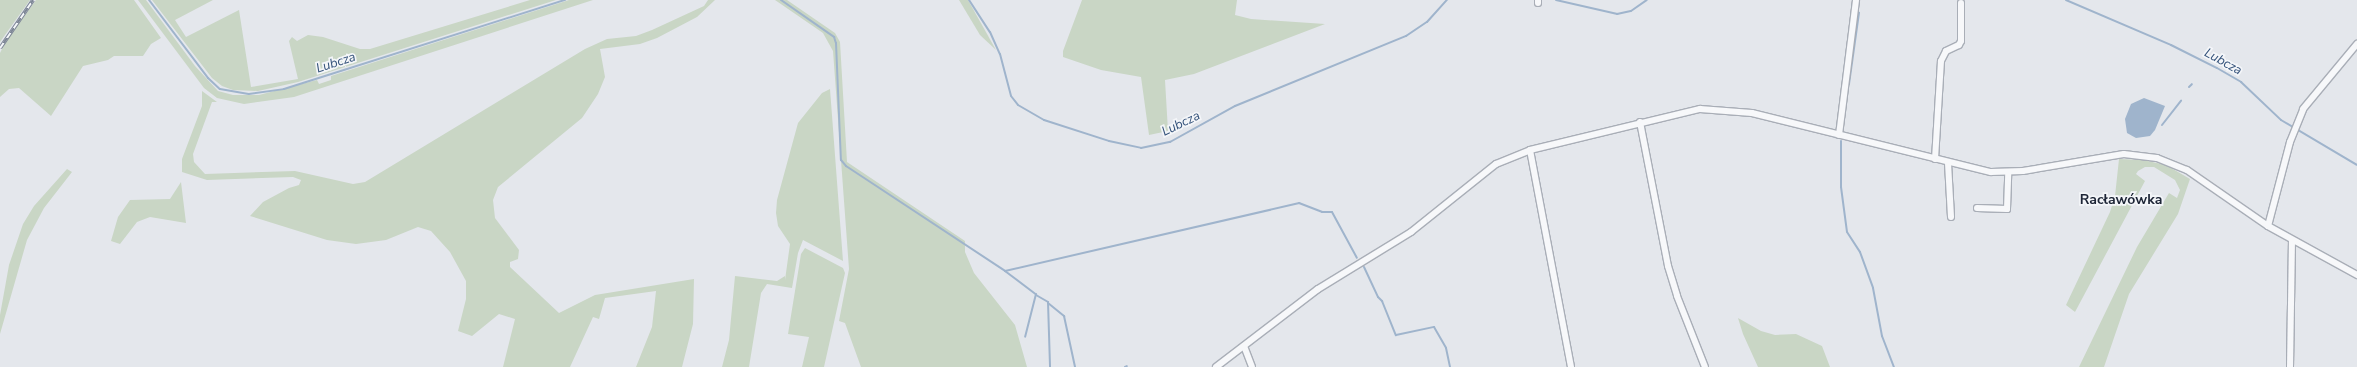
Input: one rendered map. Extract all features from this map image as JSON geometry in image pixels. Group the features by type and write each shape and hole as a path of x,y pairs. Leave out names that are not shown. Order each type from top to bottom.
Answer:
{"street":[{"path":"1840,135 1857,3"},
{"path":"1935,159 1941,61 1946,51 1959,44 1961,41 1961,3"},
{"path":"2268,226 2292,135 2307,103 2357,44"},
{"path":"1216,367 1318,289 1411,232 1484,172 1506,159 1530,150 1693,110 1726,110 1752,113 1988,171 2008,172 2110,156 2153,157 2187,170 2292,241 2357,275"},
{"path":"1640,122 1668,266 1677,296 1705,367"},
{"path":"1530,150 1571,367"},
{"path":"1948,162 1950,217"},
{"path":"1977,208 2007,209 2008,172"},
{"path":"2290,367 2292,241"},
{"path":"1244,346 1252,367"}],"green space":[{"path":"0,0 30,0 0,42"},
{"path":"36,0 134,0 161,38 151,44 143,56 114,56 108,60 83,66 51,116 19,88 9,89 0,97 0,53 8,37"},
{"path":"138,0 146,0 195,66 218,91 233,95 259,95 317,80 319,84 331,80 331,76 569,0 593,0 294,97 244,104 217,98 204,88"},
{"path":"152,0 213,0 175,20 186,37 239,10 251,87 298,79 289,41 292,37 297,41 308,35 323,37 360,49 370,49 530,0 556,0 298,82 258,91 233,90 222,86 212,78"},
{"path":"708,0 715,0 697,17 657,38 640,44 600,49 605,77 598,94 582,118 498,187 493,200 495,218 519,250 518,259 510,262 510,267 559,313 595,295 694,279 693,324 682,367 636,367 652,327 656,291 605,298 599,319 593,317 570,367 503,367 515,319 499,314 472,336 458,331 466,299 466,281 450,252 431,231 418,227 386,240 356,244 327,240 250,216 263,202 289,188 299,185 301,180 293,177 207,180 182,172 182,159 202,106 202,91 217,102 212,102 193,154 194,162 205,174 295,171 353,184 365,182 585,49 607,39 636,36 652,30 704,6"},
{"path":"775,0 787,0 835,33 840,42 847,162 965,241 965,252 974,273 1015,325 1027,367 861,367 845,323 839,321 849,269 833,51 823,33"},
{"path":"959,0 968,0 996,50 980,35"},
{"path":"1082,0 1237,0 1235,15 1251,19 1325,24 1194,74 1165,80 1168,131 1149,135 1141,77 1101,70 1063,57 1063,51"},
{"path":"830,89 843,261 803,240 798,253 792,288 767,284 761,293 749,367 722,367 729,340 735,276 777,281 785,276 785,280 790,244 778,226 776,213 777,200 798,123 822,93"},
{"path":"2119,159 2143,160 2166,165 2190,179 2178,214 2129,294 2104,367 2079,367 2137,247 2169,193 2177,198 2180,190 2175,180 2154,167 2145,167 2138,171 2136,174 2145,181 2075,312 2066,305 2110,212 2115,196"},
{"path":"67,169 72,172 44,208 27,240 0,334 0,315 9,265 23,224 34,206"},
{"path":"181,182 186,223 150,217 137,222 120,244 111,241 118,217 130,200 170,199"},
{"path":"805,248 843,268 845,273 824,367 802,367 809,337 788,334 801,254"},
{"path":"1738,318 1761,331 1775,335 1796,334 1822,346 1830,367 1758,367 1743,334"}],"water":[{"path":"2144,98 2165,106 2155,130 2150,136 2136,138 2127,133 2125,119 2131,104"}],"waterway":[{"name":"Lubcza","path":"149,0 208,78 220,89 249,94 284,89 565,0"},
{"path":"781,0 834,37 836,43 841,160 846,166 1005,271 1299,203 1322,212 1332,212 1357,258"},
{"name":"Lubcza","path":"969,0 990,32 1000,54 1011,96 1018,105 1044,120 1109,141 1141,148 1170,142 1235,106 1406,36 1427,22 1447,0"},
{"name":"Lubcza","path":"1556,0 1617,14 1631,11 1647,0"},
{"name":"Lubcza","path":"2066,0 2171,45 2217,68 2241,82 2281,120 2357,165"},
{"path":"1849,84 1859,13"},
{"path":"2189,87 2192,84"},
{"path":"2162,125 2181,101"},
{"path":"1841,141 1841,187 1847,232 1860,252 1873,288 1882,336 1894,367"},
{"path":"1364,267 1378,297 1382,301 1396,335 1434,327 1446,348 1450,367"},
{"path":"1005,271 1036,294 1025,337"},
{"path":"1036,295 1048,302 1050,367"},
{"path":"1048,303 1064,316 1075,367"}],"railway":[{"path":"0,48 33,0"}],"district":[{"name":"Racławówka","path":"2121,200"}]}
